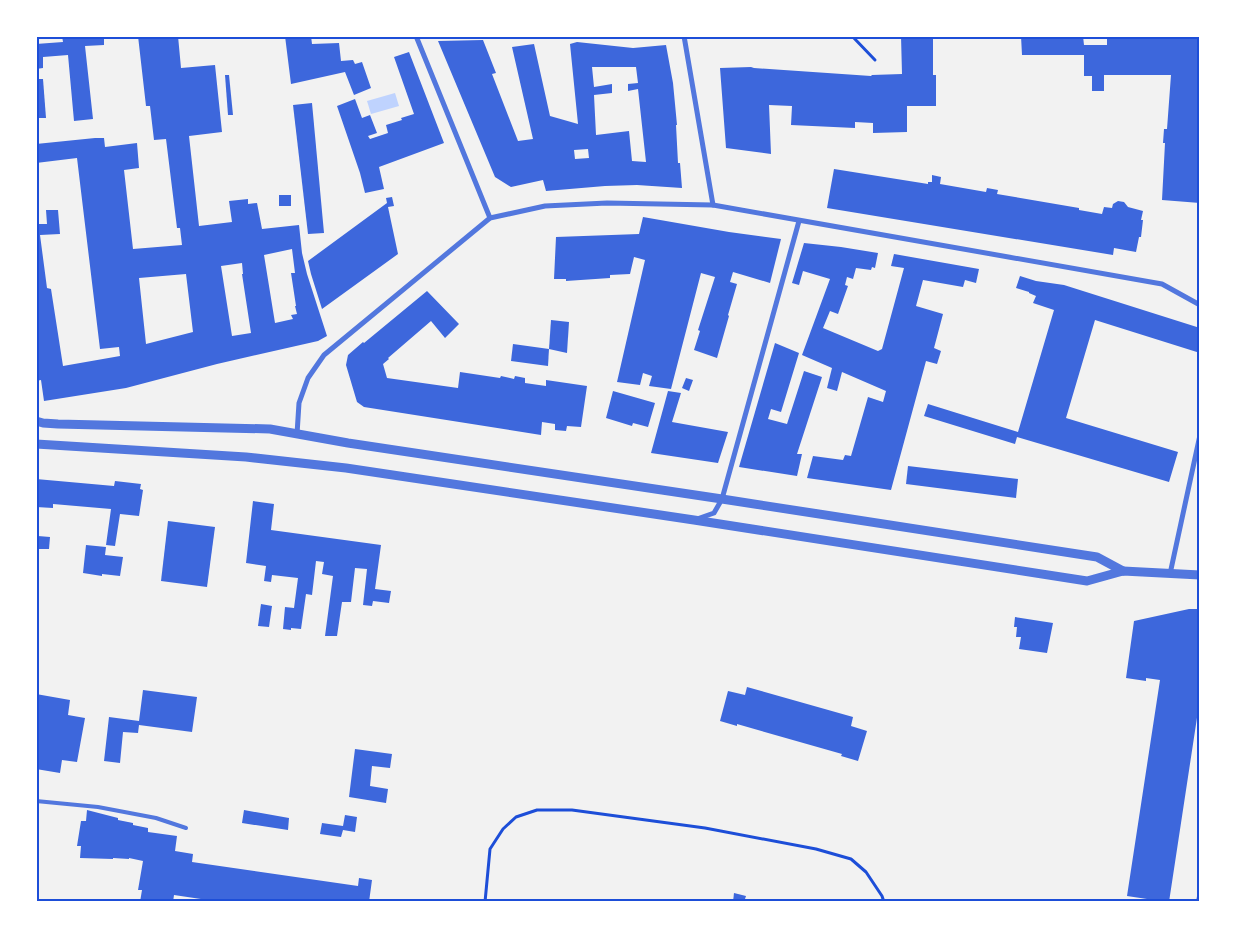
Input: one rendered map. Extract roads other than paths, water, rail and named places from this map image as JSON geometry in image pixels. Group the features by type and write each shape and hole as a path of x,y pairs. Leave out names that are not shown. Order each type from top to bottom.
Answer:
{"street":[{"path":"416,36 490,218"},
{"path":"684,36 713,205"},
{"path":"297,434 299,402 308,378 324,355 490,218 545,206 608,203 713,205 1162,284 1200,305"},
{"path":"694,520 714,513 722,499 799,221"},
{"path":"36,421 58,424 270,429 367,446 1097,557 1123,571"},
{"path":"1170,574 1200,435"},
{"path":"36,444 246,457 346,468 1087,581 1123,571 1200,574"}],"lane":[{"path":"36,801 146,816 186,828"}],"water":[{"path":"395,93 399,106 371,114 367,101"}]}
